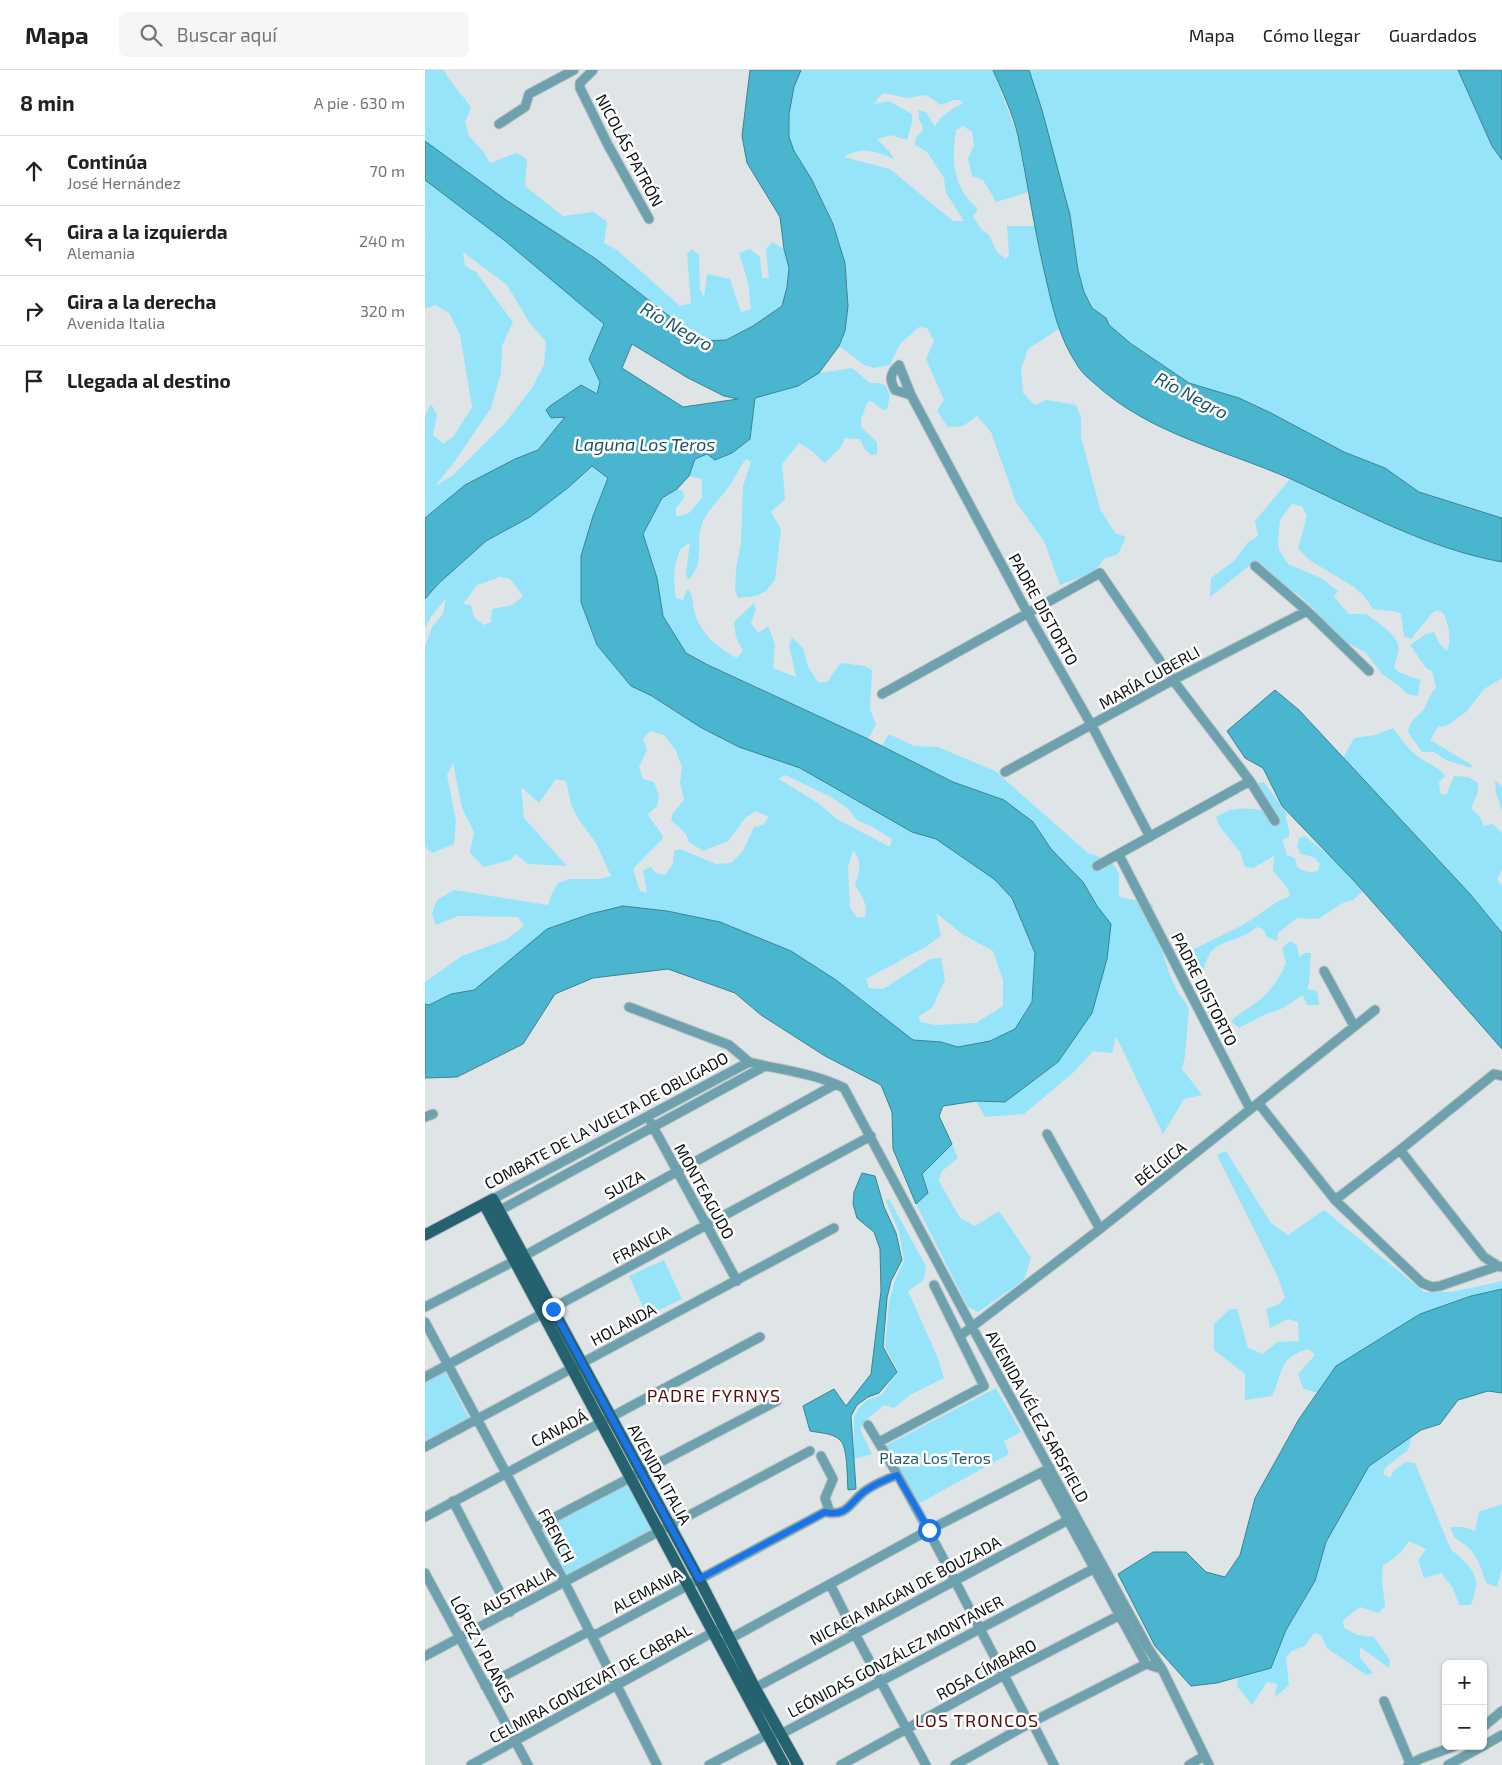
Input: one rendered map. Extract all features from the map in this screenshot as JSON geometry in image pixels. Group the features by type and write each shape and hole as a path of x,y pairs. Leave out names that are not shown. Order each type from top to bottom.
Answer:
{"main road":[{"name":"AVENIDA ITALIA","path":"488,1202 606,1420 630,1478 719,1645 781,1734 798,1765"},
{"name":"COMBATE DE LA VUELTA DE OBLIGADO","path":"425,1235 488,1202"},
{"name":"AVENIDA ITALIA","path":"606,1420 641,1472 730,1639 768,1734 784,1765"}],"street":[{"path":"499,124 525,107 529,94 575,70"},
{"name":"NICOLÁS PATRÓN","path":"593,70 580,83 580,88 649,219"},
{"name":"PADRE DISTORTO","path":"911,396 1027,612 1092,726 1150,837"},
{"path":"1255,566 1307,610 1369,671"},
{"path":"882,694 1100,573 1173,680 1250,781 1275,821"},
{"name":"MARÍA CUBERLI","path":"1005,772 1173,680 1307,610"},
{"path":"1097,866 1250,781"},
{"name":"PADRE DISTORTO","path":"1119,855 1250,1109"},
{"path":"1324,971 1354,1026"},
{"path":"629,1006 729,1045 749,1062"},
{"name":"BÉLGICA","path":"960,1336 1100,1229 1375,1010"},
{"name":"COMBATE DE LA VUELTA DE OBLIGADO","path":"488,1202 749,1062 837,1084"},
{"path":"495,1213 765,1066"},
{"path":"1335,1200 1494,1074 1502,1076"},
{"name":"AVENIDA VÉLEZ SARSFIELD","path":"837,1084 844,1088 871,1136 1046,1470 1068,1520 1146,1664"},
{"name":"SUIZA","path":"425,1307 519,1258 837,1084"},
{"path":"1259,1104 1335,1200 1422,1283 1432,1287 1440,1286 1500,1267"},
{"name":"MONTEAGUDO","path":"647,1116 737,1280"},
{"path":"1047,1134 1100,1229"},
{"name":"FRANCIA","path":"425,1377 871,1136"},
{"path":"1400,1150 1484,1257 1500,1267"},
{"name":"HOLANDA","path":"425,1447 834,1228"},
{"name":"AVENIDA VÉLEZ SARSFIELD","path":"879,1442 984,1386 934,1285"},
{"name":"FRENCH","path":"425,1322 565,1581 657,1765"},
{"name":"CANADÁ","path":"425,1516 760,1337"},
{"path":"536,1527 777,1401"},
{"path":"868,1425 929,1530 1027,1719 1032,1722 1053,1765"},
{"name":"AUSTRALIA","path":"425,1656 810,1451"},
{"path":"821,1456 833,1479 825,1498 830,1514"},
{"path":"719,1645 929,1530 1046,1470"},
{"name":"AVENIDA VÉLEZ SARSFIELD","path":"1046,1470 1079,1522 1148,1648 1162,1669 1209,1765"},
{"name":"ALEMANIA","path":"485,1686 585,1633 597,1634 825,1512 835,1514 843,1512 866,1489 897,1475"},
{"path":"453,1501 510,1612"},
{"path":"1068,1520 1074,1523 1079,1522"},
{"name":"NICACIA MAGAN DE BOUZADA","path":"751,1690 1068,1520"},
{"name":"LEÓNIDAS GONZÁLEZ MONTANER","path":"709,1765 768,1734 781,1734 1095,1568"},
{"name":"LÓPEZ Y PLANES","path":"425,1573 528,1765"},
{"path":"830,1584 926,1765"},
{"name":"ROSA CÍMBARO","path":"841,1765 1004,1675 1120,1616"},
{"name":"CELMIRA GONZEVAT DE CABRAL","path":"471,1765 723,1627"},
{"path":"955,1765 1032,1722 1146,1664 1162,1669"},
{"path":"1384,1701 1409,1764 1445,1750"},
{"path":"1487,1724 1502,1712"},
{"path":"1487,1744 1502,1735"},
{"path":"1448,1765 1476,1750"},
{"path":"1189,1765 1205,1756"}],"green space":[{"path":"425,70 444,70 468,103 471,108 465,122 469,136 482,150 490,163 516,153 527,159 525,186 563,216 594,212 607,222 604,243 617,250 680,306 691,303 687,254 692,249 699,255 700,289 704,297 707,274 730,279 741,312 751,309 748,282 739,253 750,249 760,257 762,278 769,278 766,250 772,242 784,249 789,268 782,306 753,326 726,340 702,341 596,259 506,200 425,141"},
{"path":"801,70 993,70 1017,134 1028,192 996,202 983,180 972,176 968,159 974,145 972,132 963,126 956,130 954,142 956,173 963,192 978,209 973,216 981,229 989,235 997,252 1006,259 1009,255 1007,226 1035,226 1043,268 1059,329 1028,349 1021,369 1023,393 1035,405 1046,400 1076,405 1081,417 1081,437 1100,509 1115,533 1126,537 1118,554 1104,559 1094,572 1060,585 1044,541 1016,502 991,432 977,416 963,426 948,427 937,411 944,400 926,359 934,341 927,328 919,327 900,344 890,365 874,368 864,365 839,346 848,304 844,262 831,220 813,181 796,155 789,137 789,111","holes":["884,93 907,98 926,95 941,105 954,100 960,100 963,103 943,116 935,127 926,112 918,110 923,131 916,137 915,145 927,152 944,178 946,193 964,221 953,221 890,169 844,157 857,152 869,151 894,159 877,139 891,135 907,140 912,122 912,114 889,101 874,104"]},
{"path":"1028,70 1458,70 1492,146 1502,160 1502,517 1419,492 1385,468 1344,452 1271,413 1239,398 1189,383 1130,343 1109,325 1106,318 1092,309 1084,292 1079,274 1070,215 1042,110"},
{"path":"425,180 504,240 604,324 589,359 600,382 597,395 581,385 550,406 546,410 565,417 538,450 515,459 465,485 425,518 425,417 431,404 437,415 433,435 443,444 454,436 472,407 460,335 449,313 435,305 425,309 425,236 428,236 425,235","holes":["463,252 507,285 529,322 546,342 544,365 532,388 505,423 453,475 435,486 455,461 491,408 501,373 502,346 513,322 476,272 465,266"]},
{"path":"852,368 870,383 885,385 890,395 887,409 883,410 871,401 867,403 861,419 861,427 877,442 877,454 871,455 865,450 860,439 845,438 841,447 825,463 812,451 799,443 782,464 785,499 771,512 781,529 775,580 766,591 756,596 738,598 735,589 736,569 741,542 743,486 751,462 746,459 730,485 704,520 700,531 699,559 694,573 688,580 686,573 690,543 681,548 676,561 674,584 676,598 683,600 687,589 691,594 697,619 710,639 737,658 743,651 736,637 734,622 754,603 756,609 751,623 758,633 768,626 775,644 773,668 796,677 789,645 792,637 803,648 808,667 818,682 828,682 841,663 865,666 872,670 870,709 876,725 868,739 686,653 663,616 657,578 643,534 662,498 677,489 683,491 684,498 676,508 676,517 689,513 702,498 702,479 689,476 694,459 707,454 715,460 732,453 750,439 755,398 798,386 819,373"},
{"path":"591,466 608,478 593,516 581,602 597,645 631,686 652,696 700,727 739,747 800,768 912,832 936,839 994,879 1012,898 1035,953 1032,1002 1015,1029 990,1041 958,1047 941,1042 913,1040 836,980 791,951 720,922 623,906 590,914 547,929 474,990 451,994 429,1005 425,1004 425,982 462,956 507,939 524,926 518,917 458,916 436,925 432,913 437,900 454,890 548,905 558,883 570,879 599,879 611,876 596,843 579,820 571,804 566,781 556,779 539,803 521,787 524,818 567,866 528,864 516,854 510,860 484,867 470,853 474,832 462,808 453,763 447,775 456,821 454,844 432,853 425,846 425,647 432,627 443,614 446,598 431,617 425,629 425,599 438,584 486,541 530,517 569,487","holes":["500,577 510,579 523,596 512,605 492,609 491,622 484,625 474,618 471,605 463,604 477,585","650,731 664,735 676,751 682,767 680,783 684,800 673,813 671,820 686,834 689,842 703,851 728,841 746,817 756,811 769,817 763,825 754,827 743,851 731,863 716,864 680,849 674,851 673,864 665,875 656,873 651,867 643,870 647,893 640,891 633,869 663,838 648,814 657,806 659,796 654,782 643,779 639,767 647,750 643,739","785,775 831,797 847,808 858,821 871,826 892,839 890,847 837,819 818,803 779,779","853,851 859,863 855,885 865,904 865,917 857,918 850,907 848,867","936,913 962,934 993,951 1003,980 1003,1006 976,1023 936,1025 920,1022 919,1016 932,1008 945,980 941,958 930,959 883,989 869,988 866,979 927,946 941,936"]},
{"path":"1290,479 1393,528 1447,548 1502,562 1502,678 1484,689 1466,712 1448,725 1438,727 1430,740 1472,765 1471,768 1446,760 1434,752 1422,752 1408,732 1411,722 1424,709 1436,688 1432,671 1426,668 1410,645 1426,634 1434,632 1439,643 1447,651 1449,632 1444,614 1438,610 1432,613 1411,639 1404,636 1401,614 1373,609 1364,596 1354,587 1311,561 1298,549 1307,516 1302,506 1292,504 1280,520 1279,550 1288,564 1321,578 1338,591 1334,597 1349,614 1366,614 1393,636 1398,644 1394,667 1398,672 1420,680 1418,696 1407,694 1382,674 1366,653 1350,644 1335,639 1322,627 1314,609 1299,595 1279,583 1254,562 1210,597 1211,578 1235,560 1248,542 1258,536 1255,521"},
{"path":"1393,728 1413,752 1445,776 1439,782 1440,793 1446,795 1454,776 1468,777 1478,783 1478,792 1471,808 1479,816 1484,826 1493,824 1502,833 1502,870 1497,880 1502,886 1502,933 1470,894 1343,758 1354,738 1375,735"},
{"path":"889,734 914,746 938,747 995,771 1088,853 1111,861 1119,873 1119,897 1153,904 1152,924 1169,973 1177,991 1189,1008 1182,1069 1202,1095 1184,1099 1163,1134 1116,1036 1112,1053 1093,1051 1075,1071 1024,1114 985,1117 976,1101 1005,1102 1058,1062 1092,1013 1111,924 1097,906 1083,882 1051,849 1033,822 1004,800 953,782 882,746"},
{"path":"1495,781 1502,787 1502,810 1496,794"},
{"path":"1264,782 1287,814 1289,837 1282,840 1287,855 1295,858 1297,867 1307,872 1315,872 1318,871 1320,864 1314,857 1301,854 1297,846 1299,838 1305,836 1334,860 1363,891 1353,900 1343,903 1318,919 1297,918 1278,933 1277,941 1267,937 1263,929 1257,927 1246,935 1224,943 1211,952 1200,978 1187,968 1182,955 1243,925 1280,900 1290,896 1287,887 1273,871 1274,856 1253,868 1245,867 1240,852 1220,827 1216,817 1230,810 1237,809 1273,812 1259,791 1258,783"},
{"path":"1290,941 1297,945 1299,957 1305,953 1311,953 1307,989 1317,991 1319,1005 1307,1005 1303,995 1283,1008 1239,1028 1231,1021 1261,999 1272,987 1286,963 1282,948"},
{"path":"952,1144 958,1158 941,1172 939,1181 960,1218 975,1226 999,1211 1031,1258 1024,1280 978,1312 968,1307 916,1204 928,1193 921,1174"},
{"path":"1226,1151 1271,1223 1288,1235 1324,1210 1424,1292 1452,1292 1502,1281 1502,1289 1471,1296 1420,1314 1336,1366 1317,1393 1303,1388 1298,1374 1315,1355 1309,1349 1299,1352 1292,1356 1283,1366 1272,1396 1245,1400 1245,1374 1214,1350 1214,1324 1230,1309 1237,1309 1248,1348 1263,1354 1277,1342 1299,1341 1298,1322 1288,1319 1270,1328 1266,1309 1279,1304 1285,1297 1277,1275 1217,1155"},
{"path":"889,1199 926,1266 924,1280 908,1291 937,1356 944,1378 910,1395 894,1408 884,1405 866,1420 860,1429 872,1454 854,1459 854,1417 858,1409 867,1400 882,1395 898,1371 885,1347 889,1302 895,1280 904,1261 899,1232 886,1201"},
{"path":"664,1260 682,1299 647,1316 629,1276"},
{"path":"444,1370 469,1418 425,1441 425,1380"},
{"name":"Plaza Los Teros","path":"996,1388 1021,1432 1004,1441 1009,1454 920,1503 885,1446"},
{"path":"1412,1436 1408,1450 1386,1467 1383,1474 1390,1478 1394,1470 1406,1462 1415,1463 1451,1550 1467,1563 1475,1576 1476,1587 1471,1605 1459,1605 1453,1588 1441,1573 1424,1578 1418,1560 1426,1549 1409,1541 1391,1561 1383,1565 1382,1579 1385,1607 1378,1613 1360,1607 1343,1620 1344,1628 1358,1635 1374,1637 1390,1660 1389,1668 1360,1647 1360,1658 1373,1673 1366,1675 1327,1648 1321,1635 1314,1633 1305,1646 1291,1651 1286,1658 1289,1685 1275,1697 1277,1684 1267,1682 1252,1705 1237,1686 1238,1677 1271,1668 1286,1630 1315,1581 1326,1542 1369,1466"},
{"path":"629,1482 653,1529 567,1576 542,1529"},
{"path":"1502,1504 1502,1569 1497,1587 1486,1583 1474,1555 1468,1547 1455,1538 1450,1527 1464,1527 1475,1531 1479,1512"}],"water":[{"name":"Laguna Los Teros","path":"750,70 801,70 794,87 789,114 789,137 794,151 812,180 833,224 845,263 848,306 845,331 839,346 819,373 798,386 755,398 750,439 732,453 715,460 707,454 695,459 689,476 677,489 662,498 643,534 657,578 663,616 686,653 708,665 868,739 953,782 1004,800 1033,822 1051,849 1083,882 1097,906 1111,924 1107,959 1092,1013 1058,1062 1005,1102 976,1101 943,1106 939,1116 952,1144 922,1174 928,1193 916,1204 893,1149 892,1112 881,1085 825,1056 761,1015 735,993 668,969 593,978 555,994 523,1044 457,1077 425,1078 425,1004 429,1005 451,994 474,990 547,929 590,914 623,906 667,911 720,922 791,951 836,980 913,1040 941,1042 958,1047 990,1041 1015,1029 1032,1002 1035,953 1012,898 994,879 936,839 912,832 800,768 739,747 700,727 652,696 631,686 597,645 581,602 581,556 593,516 608,478 592,466 569,487 530,517 486,541 438,584 425,599 425,518 465,485 515,459 538,450 565,417 551,418 546,410 550,406 581,385 597,394 600,382 589,359 604,324 504,240 425,180 425,141 506,200 596,259 701,341 726,340 753,326 782,306 787,287 789,268 784,249 780,217 747,163 742,136","holes":["632,344 688,378 724,396 738,399 683,407 622,368"]},
{"name":"Río Negro","path":"993,70 1029,70 1042,110 1070,215 1078,270 1084,292 1092,308 1106,318 1109,325 1130,343 1189,383 1239,398 1271,413 1344,452 1385,468 1419,492 1502,518 1502,562 1474,556 1420,538 1368,516 1291,479 1163,428 1116,401 1087,377 1070,354 1061,334 1049,293 1016,128"},
{"path":"1458,70 1502,70 1502,160 1492,146"},
{"path":"1275,690 1299,710 1470,894 1502,933 1502,1049 1355,882 1282,806 1263,768 1245,758 1227,731"},
{"path":"862,1173 875,1176 884,1207 896,1233 902,1260 891,1281 887,1298 883,1347 897,1372 879,1393 868,1397 857,1405 851,1416 856,1489 848,1490 846,1456 843,1444 834,1436 810,1431 803,1406 834,1389 846,1406 871,1374 881,1291 880,1249 874,1232 857,1218 853,1204 854,1192"},
{"path":"1502,1289 1502,1393 1488,1391 1458,1400 1440,1424 1421,1430 1369,1466 1326,1542 1315,1581 1286,1630 1271,1668 1217,1683 1191,1686 1155,1646 1118,1574 1153,1552 1186,1552 1206,1572 1225,1577 1240,1555 1255,1498 1299,1419 1336,1366 1420,1314 1471,1296"}],"district":[{"name":"PADRE FYRNYS","path":"714,1395"},
{"name":"LOS TRONCOS","path":"977,1720"}],"route":[{"path":"553,1309 699,1579 825,1512 835,1514 843,1512 866,1489 897,1475 929,1530"}]}
